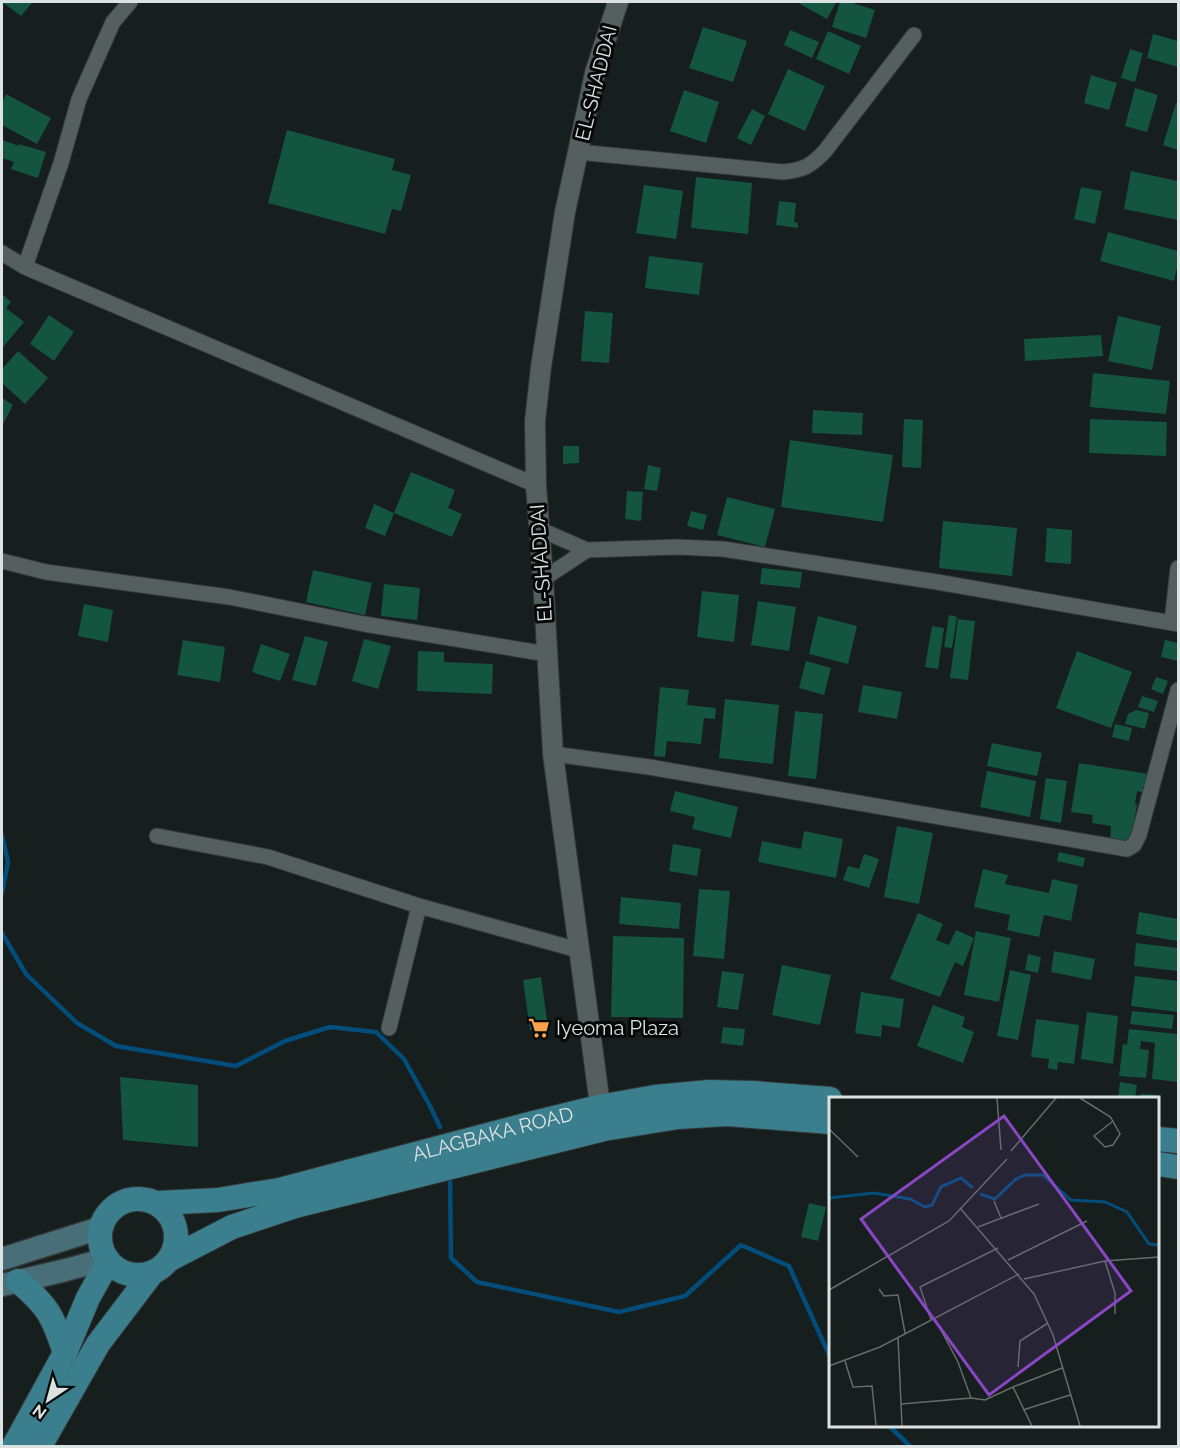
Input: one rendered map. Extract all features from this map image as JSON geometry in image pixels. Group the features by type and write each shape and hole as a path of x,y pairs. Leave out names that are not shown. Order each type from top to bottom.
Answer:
{"main road":[{"name":"ALAGBAKA ROAD","path":"161,1266 232,1227 295,1206 602,1118 655,1097 709,1092 829,1099"},
{"name":"ALAGBAKA ROAD","path":"157,1203 218,1200 279,1190 602,1118 678,1118 727,1114 829,1122"},
{"path":"1159,1139 1179,1141"},
{"path":"1159,1164 1179,1167"},
{"path":"40,1446 98,1344 161,1266 175,1247 175,1228 167,1211 157,1203 134,1198 122,1201 112,1208 100,1228 100,1244 107,1260 117,1270 129,1274 141,1275 161,1266"},
{"path":"2,1258 100,1228"},
{"path":"10,1283 107,1260"},
{"path":"14,1446 65,1353 107,1260"},
{"path":"10,1283 40,1299 50,1313 65,1353"}],"street":[{"path":"25,267 61,163 79,99 113,22 130,2"},
{"name":"EL-SHADDAI","path":"602,1118 553,754 536,485 535,421 565,212 595,73 618,2"},
{"path":"578,152 783,172 799,171 813,164 825,151 914,35"},
{"path":"2,253 25,267 536,485"},
{"path":"539,529 588,550 676,547 723,549 1175,623 1179,568"},
{"path":"543,579 588,550"},
{"path":"2,561 46,572 229,597 364,624 547,654"},
{"path":"553,754 661,769 1127,849 1134,845 1138,835 1179,690"},
{"path":"157,836 268,857 419,906 578,950"},
{"path":"389,1028 419,906"}],"building":[{"path":"2,2 33,2 21,16"},
{"path":"801,2 836,3 827,19 800,4"},
{"path":"840,2 849,2 875,10 866,38 832,27"},
{"path":"703,27 747,41 733,82 689,68"},
{"path":"790,30 819,42 812,58 784,45"},
{"path":"828,31 861,46 849,74 816,59"},
{"path":"1153,34 1178,41 1178,67 1147,58"},
{"path":"1130,49 1143,53 1135,82 1121,78"},
{"path":"788,69 825,86 805,131 768,114"},
{"path":"1091,75 1117,83 1109,110 1084,103"},
{"path":"1135,88 1158,95 1147,132 1125,126"},
{"path":"684,90 719,102 706,143 670,131"},
{"path":"6,94 51,118 37,144 2,125 2,103"},
{"path":"1176,103 1178,104 1178,150 1163,145"},
{"path":"752,109 765,116 751,145 737,138"},
{"path":"287,130 395,159 392,170 411,175 401,211 392,209 385,234 268,203"},
{"path":"2,140 46,152 38,178 11,169 14,162 2,158"},
{"path":"1131,171 1178,181 1178,220 1124,209"},
{"path":"696,177 752,183 748,234 691,228"},
{"path":"644,185 683,191 676,239 636,233"},
{"path":"1081,187 1102,191 1095,224 1074,219"},
{"path":"779,201 796,203 794,222 798,223 798,228 776,225"},
{"path":"1108,232 1178,251 1174,281 1100,261"},
{"path":"649,256 703,263 699,295 645,288"},
{"path":"2,294 11,302 6,308 24,322 3,347 2,346"},
{"path":"585,311 613,313 609,363 581,361"},
{"path":"49,315 74,332 54,361 30,344"},
{"path":"1118,316 1161,326 1152,370 1108,361"},
{"path":"1101,335 1103,356 1025,361 1024,339"},
{"path":"18,351 48,378 25,404 2,383 2,369"},
{"path":"1093,373 1170,381 1166,414 1090,407"},
{"path":"2,398 13,405 2,426"},
{"path":"813,410 863,413 862,435 812,433"},
{"path":"904,419 923,420 921,468 902,467"},
{"path":"1090,419 1167,422 1166,456 1089,453"},
{"path":"790,440 893,455 883,522 781,507"},
{"path":"563,446 579,446 579,463 563,464"},
{"path":"648,465 661,468 657,491 644,489"},
{"path":"411,472 455,490 448,508 462,514 452,537 394,513"},
{"path":"627,491 643,492 641,521 625,519"},
{"path":"727,497 775,509 765,547 717,535"},
{"path":"374,504 394,513 385,536 365,528"},
{"path":"691,511 707,515 703,530 687,526"},
{"path":"943,521 1017,528 1012,576 939,568"},
{"path":"1047,528 1072,530 1071,564 1045,562"},
{"path":"762,568 802,572 800,588 760,584"},
{"path":"313,570 372,583 365,615 306,602"},
{"path":"384,584 420,588 417,620 381,616"},
{"path":"702,591 739,595 734,642 697,637"},
{"path":"758,601 796,607 789,651 751,645"},
{"path":"84,604 113,610 108,642 78,636"},
{"path":"949,615 957,617 952,648 944,647"},
{"path":"818,616 857,626 848,664 809,654"},
{"path":"958,619 975,621 968,680 950,678"},
{"path":"932,626 944,628 938,669 925,667"},
{"path":"305,636 328,642 316,686 292,680"},
{"path":"364,639 391,646 378,689 352,681"},
{"path":"183,640 225,647 220,682 177,675"},
{"path":"1165,640 1178,643 1178,661 1161,657"},
{"path":"261,644 290,654 280,681 252,672"},
{"path":"418,651 444,652 444,662 493,664 492,694 417,691"},
{"path":"1077,651 1132,672 1111,728 1056,708"},
{"path":"806,661 831,668 824,695 799,688"},
{"path":"1156,677 1168,681 1163,694 1151,689"},
{"path":"863,685 902,692 897,719 858,712"},
{"path":"660,687 689,690 687,705 716,708 715,719 704,718 701,744 667,741 665,757 654,756"},
{"path":"1142,696 1158,701 1154,712 1138,707"},
{"path":"725,699 779,705 773,764 719,758"},
{"path":"1136,710 1149,713 1145,729 1125,724 1128,714"},
{"path":"795,711 823,714 816,779 788,776"},
{"path":"1115,724 1132,728 1129,741 1112,737"},
{"path":"992,743 1042,753 1037,776 987,766"},
{"path":"1079,763 1149,774 1146,793 1137,791 1131,843 1110,840 1111,826 1092,823 1093,815 1071,812"},
{"path":"987,771 1036,781 1030,817 980,807"},
{"path":"1046,778 1067,781 1061,823 1040,819"},
{"path":"675,791 738,807 731,838 692,829 695,817 670,811"},
{"path":"897,826 933,833 919,904 884,897"},
{"path":"804,831 843,839 836,878 758,862 762,841 801,849"},
{"path":"673,844 701,849 697,876 669,871"},
{"path":"1059,852 1085,858 1083,867 1057,861"},
{"path":"864,854 879,859 869,888 843,880 848,866 859,869"},
{"path":"983,869 1008,875 1005,884 1049,893 1052,879 1078,885 1071,921 1044,915 1039,937 1007,930 1010,915 974,907"},
{"path":"699,889 730,891 724,959 693,956"},
{"path":"621,897 681,903 679,929 619,924"},
{"path":"1139,912 1178,919 1178,941 1136,934"},
{"path":"918,913 943,924 936,940 949,945 956,930 974,938 963,966 955,962 940,997 890,979"},
{"path":"976,931 1011,938 999,1002 964,995"},
{"path":"613,936 684,938 683,1018 611,1017"},
{"path":"1136,943 1178,948 1178,971 1134,966"},
{"path":"1054,951 1095,959 1091,980 1051,972"},
{"path":"1028,954 1041,957 1038,973 1025,970"},
{"path":"782,965 831,975 820,1025 772,1015"},
{"path":"1010,970 1031,975 1018,1040 997,1036"},
{"path":"722,971 744,974 738,1010 717,1007"},
{"path":"1135,976 1178,981 1178,1012 1131,1006"},
{"path":"541,977 548,1028 530,1030 523,980"},
{"path":"861,992 904,999 900,1028 882,1025 881,1037 855,1033"},
{"path":"933,1005 965,1017 962,1027 974,1032 963,1063 917,1046"},
{"path":"1132,1011 1174,1015 1172,1029 1130,1024"},
{"path":"1087,1012 1118,1016 1113,1064 1081,1059"},
{"path":"1036,1019 1079,1025 1074,1064 1058,1062 1057,1070 1048,1068 1049,1059 1031,1057"},
{"path":"723,1027 745,1029 743,1046 721,1043"},
{"path":"1129,1029 1178,1034 1178,1082 1152,1079 1155,1043 1141,1041 1140,1049 1149,1050 1146,1078 1119,1076 1123,1044 1127,1045"},
{"path":"120,1077 198,1085 198,1147 123,1140"},
{"path":"1120,1082 1137,1085 1135,1097 1118,1097"},
{"path":"1141,1094 1158,1095 1158,1097 1140,1097"},
{"path":"809,1203 826,1207 818,1241 801,1237"}],"waterway":[{"path":"2,835 8,862 2,893"},
{"path":"2,933 26,974 77,1023 116,1046 236,1066 285,1041 330,1027 376,1032 404,1059 440,1127"},
{"path":"450,1178 451,1258 477,1282 619,1312 685,1296 741,1245 789,1266 829,1355"},
{"path":"890,1427 910,1446"}],"place":[{"name":"Iyeoma Plaza","path":"539,1028"}]}
